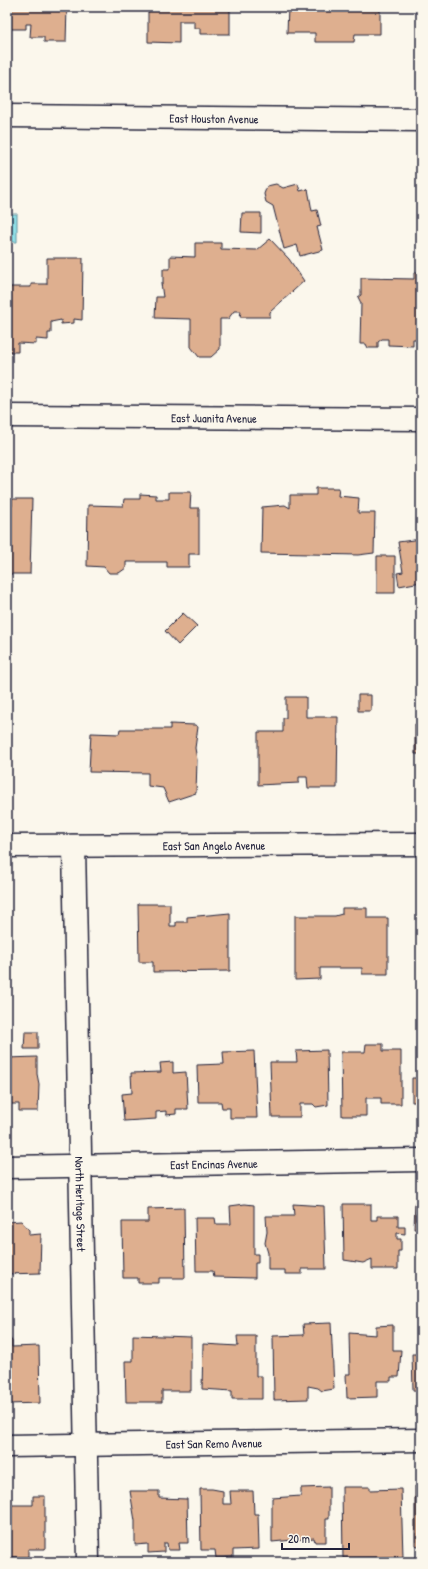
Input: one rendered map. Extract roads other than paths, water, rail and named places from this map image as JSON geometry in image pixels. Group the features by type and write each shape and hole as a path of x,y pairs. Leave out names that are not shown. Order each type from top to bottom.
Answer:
{"street":[{"name":"East Houston Avenue","path":"7,116 421,120"},
{"name":"East Juanita Avenue","path":"7,416 421,420"},
{"name":"East San Angelo Avenue","path":"7,846 421,844"},
{"name":"North Heritage Street","path":"74,846 88,1562"},
{"name":"East Encinas Avenue","path":"7,1167 421,1160"},
{"name":"East San Remo Avenue","path":"7,1446 421,1440"}],"water":[{"path":"7,214 17,214 17,242 12,242 12,236 7,236"}]}
